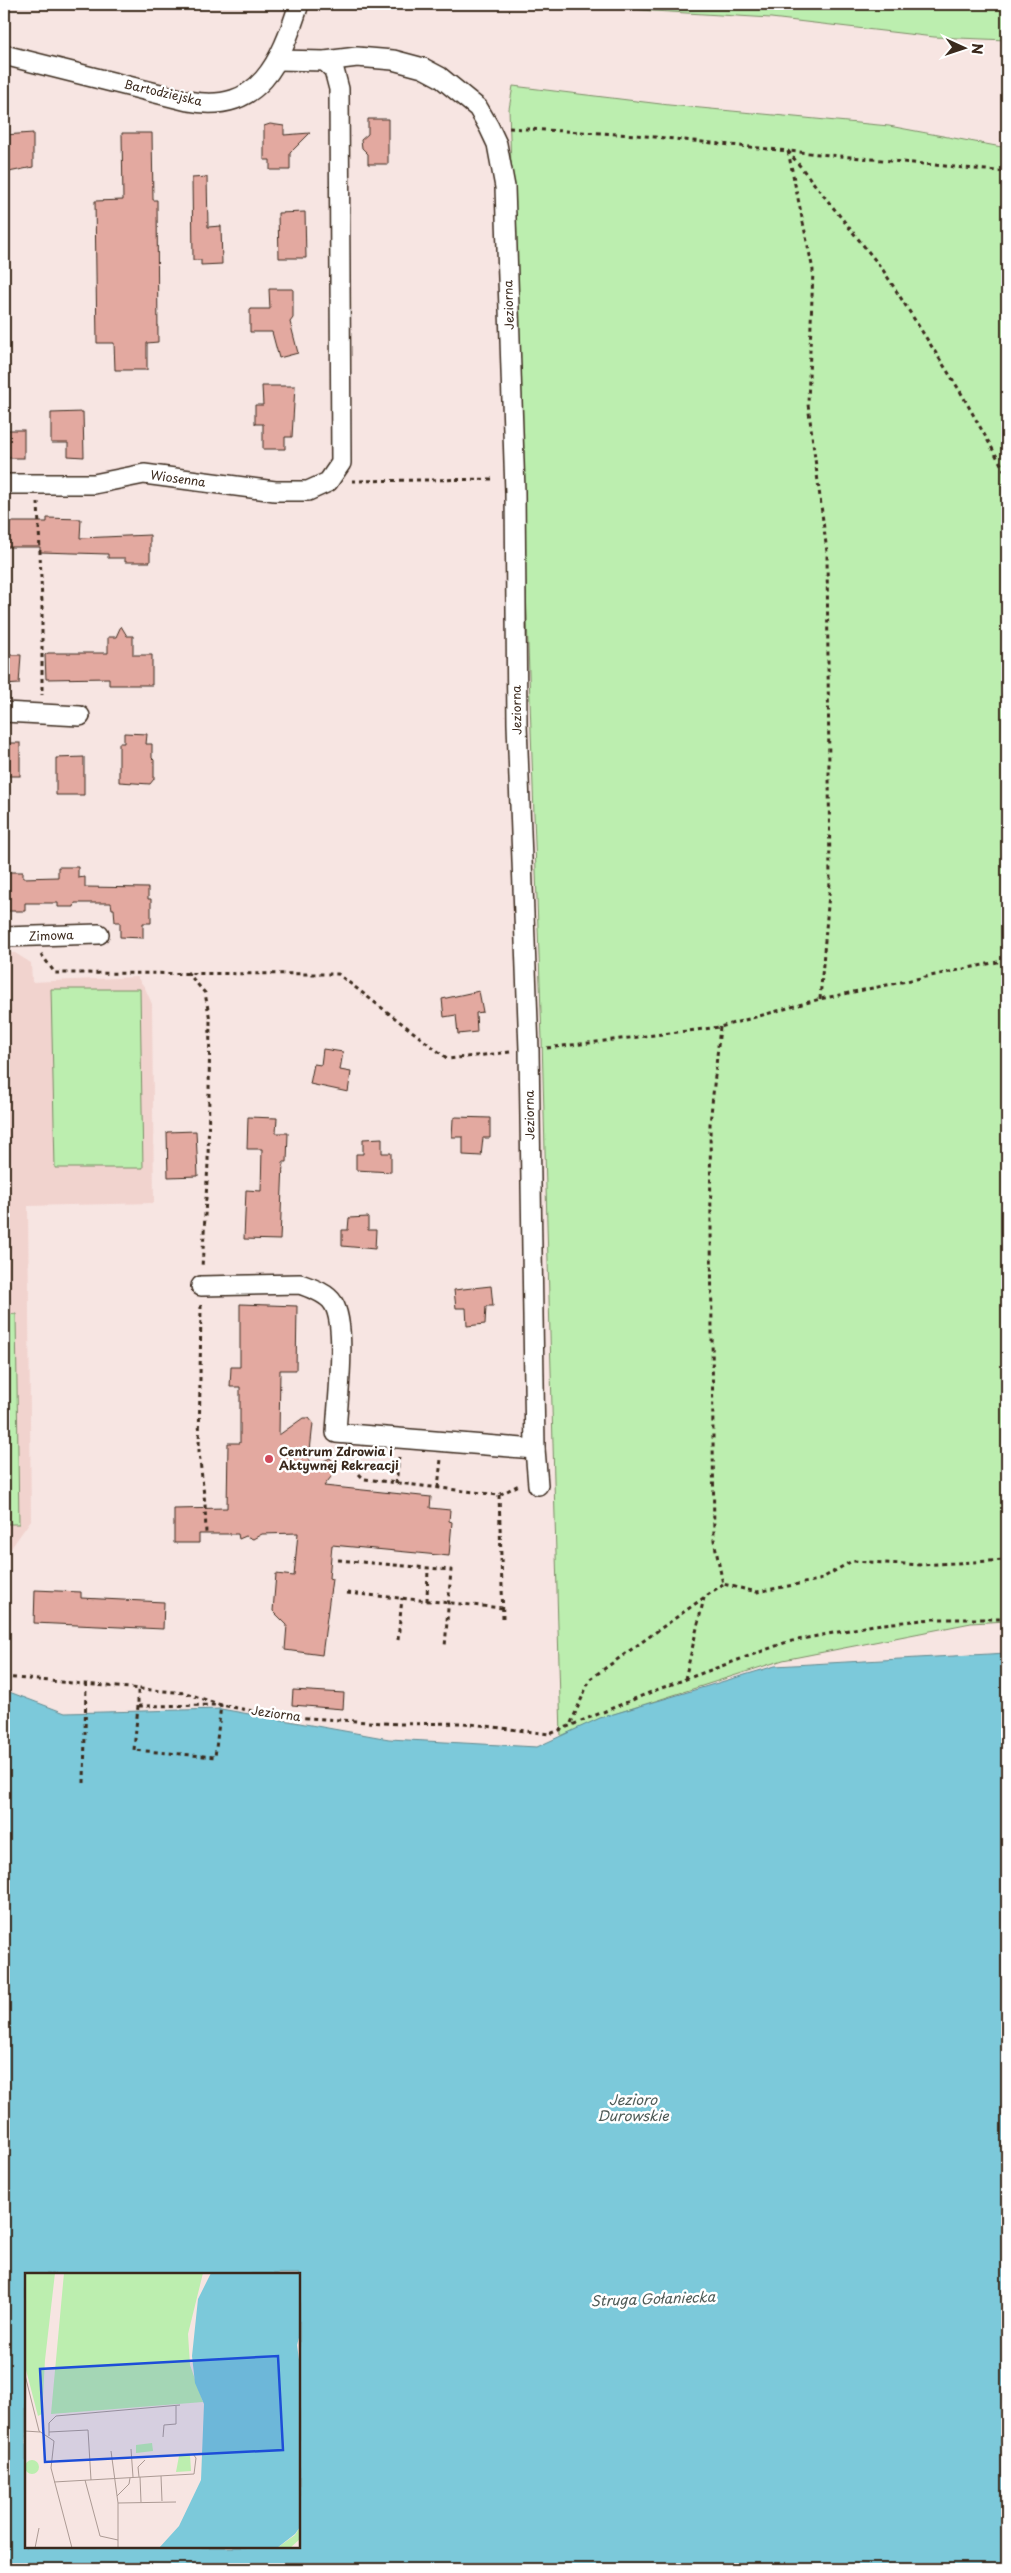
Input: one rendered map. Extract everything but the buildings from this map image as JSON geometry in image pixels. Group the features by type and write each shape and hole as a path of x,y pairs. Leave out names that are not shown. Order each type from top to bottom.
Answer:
{"street":[{"name":"Bartodziejska","path":"4,55 207,104 234,100 250,92 278,60 288,39 299,4"},
{"name":"Jeziorna","path":"278,60 325,61 357,57 393,60 423,68 462,93 478,108 497,144 505,187 515,479 517,724 528,1050 537,1480"},
{"path":"325,61 334,70 340,89 341,463 328,482"},
{"name":"Wiosenna","path":"4,484 94,484 144,474 267,490 308,491 328,482"},
{"path":"4,712 80,716"},
{"name":"Zimowa","path":"4,937 99,934"},
{"path":"202,1286 300,1284 316,1289 333,1303 341,1325 336,1433 535,1450"}],"path":[{"path":"489,127 636,135 1007,172"},
{"path":"788,151 883,270 960,391 1007,475"},
{"path":"788,151 813,270 808,404 827,552 830,882 820,999"},
{"path":"328,482 515,479"},
{"path":"38,484 42,604 42,714"},
{"path":"27,937 55,973 338,974 448,1059 720,1027 820,999 1007,960"},
{"path":"187,972 205,993 210,1020 208,1163 202,1286 199,1452 206,1534"},
{"path":"720,1027 710,1134 714,1540 723,1584"},
{"path":"396,1484 400,1439"},
{"path":"438,1488 442,1442"},
{"path":"359,1474 364,1480 498,1495 537,1480"},
{"path":"498,1495 503,1618"},
{"path":"338,1560 450,1570 449,1603 444,1647"},
{"path":"571,1724 590,1679 723,1584 757,1592 819,1580 852,1561 921,1565 1007,1560"},
{"path":"427,1601 428,1568"},
{"path":"347,1593 503,1608"},
{"path":"684,1679 704,1597"},
{"path":"398,1640 402,1598"},
{"path":"571,1724 684,1679 787,1642 874,1625 932,1619 1007,1619"},
{"name":"Jeziorna","path":"4,1678 186,1693 221,1705 280,1716 399,1724 463,1723 550,1734 571,1724"},
{"path":"84,1782 86,1686"},
{"path":"138,1690 134,1750 215,1757 221,1705 138,1706"}],"shaded area":[{"path":"4,953 15,953 31,963 32,982 137,977 145,988 152,1004 154,1203 28,1206 31,1520 4,1558"}],"green space":[{"path":"584,4 1007,4 1007,40 934,37 771,18 653,11"},
{"path":"513,86 669,105 889,126 1007,148 1007,1621 971,1623 783,1660 602,1718 561,1737 542,1040 509,109"},
{"path":"51,989 140,989 143,1168 55,1168"},
{"path":"16,1314 19,1524 8,1524 6,1315"}],"water":[{"name":"Jezioro Durowskie","path":"1007,1653 1007,2569 4,2569 4,1690 65,1713 221,1709 389,1739 537,1747 600,1718 775,1666"}],"place":[{"name":"Centrum Zdrowia i Aktywnej Rekreacji","path":"269,1459"}],"water label":[{"name":"Struga Gołaniecka","path":"653,2299"}]}
